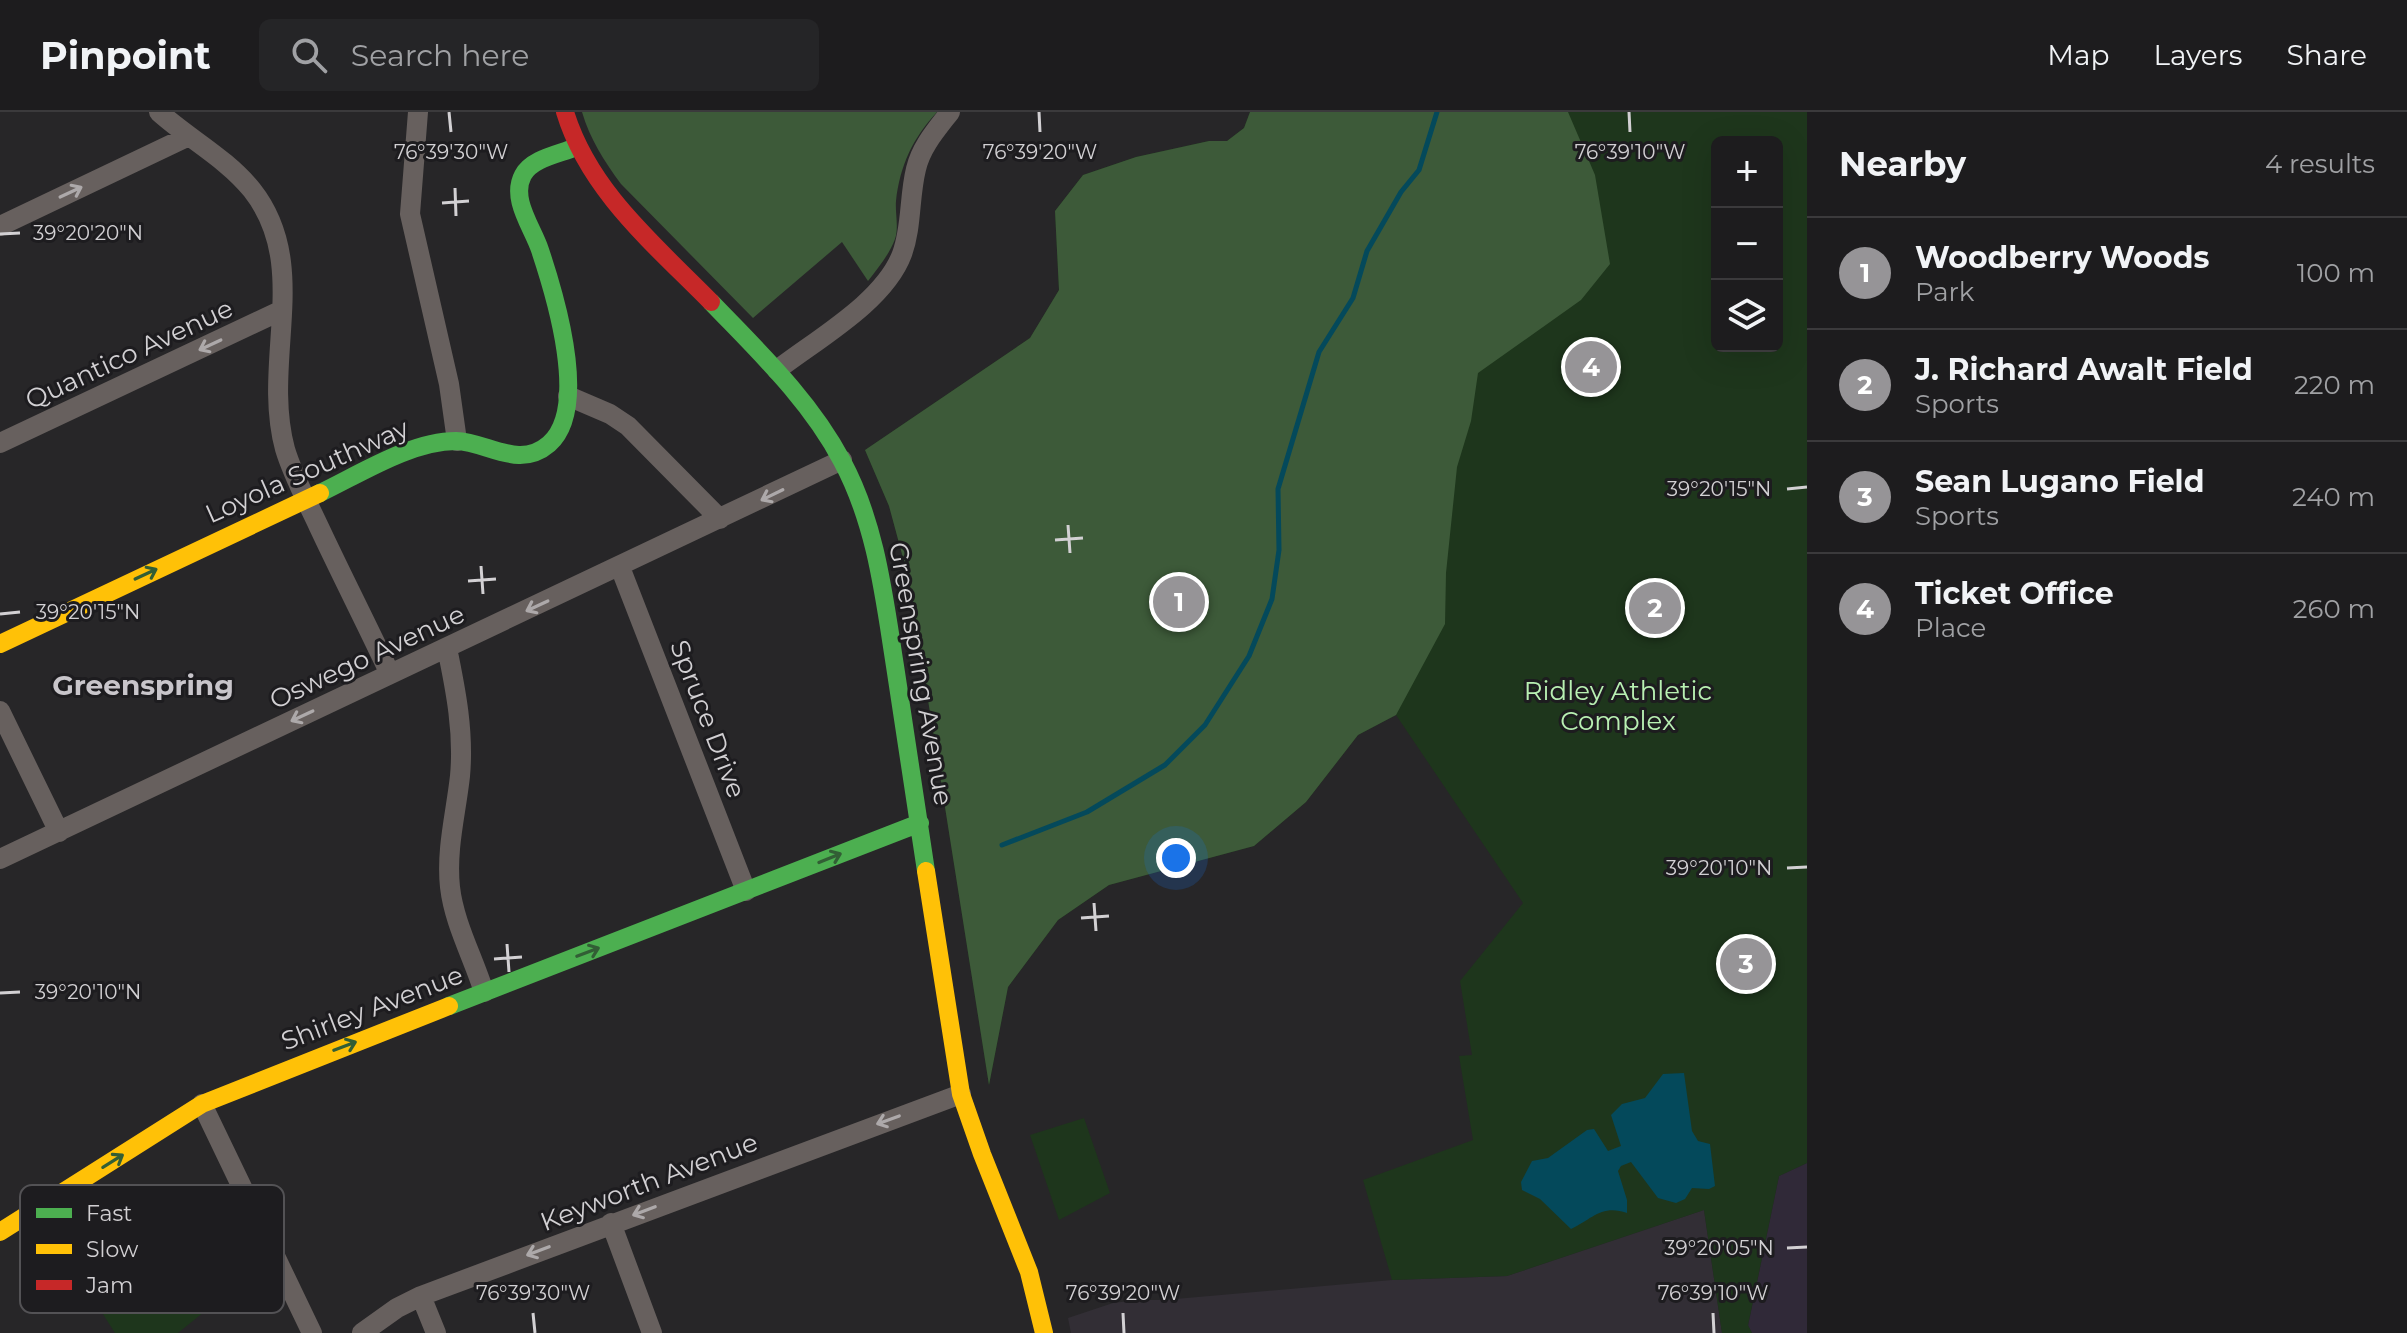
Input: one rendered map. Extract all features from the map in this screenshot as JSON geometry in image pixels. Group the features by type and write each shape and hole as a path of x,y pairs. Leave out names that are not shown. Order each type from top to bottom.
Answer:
{"street":[{"path":"159,112 235,172 265,208 279,243 283,263 276,380 278,410 290,465 390,674"},
{"path":"418,112 410,214 449,384 457,441"},
{"name":"Greenspring Avenue","path":"565,112 576,147 620,209 801,397 842,460 858,495 877,555 961,1094 979,1151 1027,1264 1044,1333"},
{"path":"777,370 863,305 892,275 907,238 916,169 929,138 950,112"},
{"path":"0,226 189,136"},
{"name":"Loyola Southway","path":"0,644 420,446 457,441 507,456 533,454 552,442 563,425 568,396 550,286 540,249 524,210 520,182 524,172 533,165 576,147"},
{"name":"Quantico Avenue","path":"0,443 280,311"},
{"path":"568,396 600,409 628,426 720,519"},
{"name":"Oswego Avenue","path":"0,859 842,460"},
{"name":"Spruce Drive","path":"620,567 746,891"},
{"path":"447,648 456,694 461,750 450,843 450,885 458,920 484,992"},
{"path":"0,711 59,832"},
{"name":"Shirley Avenue","path":"74,1185 202,1104 920,823"},
{"name":"Keyworth Avenue","path":"362,1333 387,1314 421,1296 961,1094"},
{"path":"202,1104 241,1185"},
{"name":"Shirley Avenue","path":"0,1232 20,1219"},
{"path":"611,1223 652,1333"},
{"path":"284,1275 312,1333"},
{"path":"421,1296 436,1333"}],"shaded area":[{"path":"1807,1163 1807,1333 1752,1333 1748,1326 1779,1176"},
{"path":"1704,1210 1722,1333 1071,1333 1068,1318 1113,1303 1137,1300 1392,1280 1507,1276"}],"green space":[{"path":"582,112 937,112 921,132 904,164 896,201 895,239 868,281 842,242 753,318 621,184 598,150"},
{"name":"Ridley Athletic Complex","path":"1250,112 1807,112 1807,1163 1779,1176 1748,1325 1752,1333 1722,1333 1704,1210 1507,1276 1392,1280 1363,1180 1473,1140 1459,1056 1472,1055 1460,981 1523,903 1396,715 1358,735 1306,802 1254,846 1109,885 1058,920 1008,987 989,1085 909,580 889,506 865,450 1030,338 1059,290 1055,211 1083,175 1136,157 1209,141 1227,141 1244,128"},
{"path":"1250,112 1568,112 1595,175 1610,264 1581,300 1478,373 1471,421 1457,467 1446,573 1445,624 1396,715 1358,735 1306,802 1254,846 1109,885 1058,920 1008,987 989,1085 909,580 889,506 865,450 1030,338 1059,290 1055,211 1083,175 1136,157 1209,141 1227,141 1244,128"},
{"path":"1084,1118 1110,1193 1059,1220 1030,1135"},
{"path":"102,1313 203,1313 178,1333 115,1333"}],"water":[{"path":"1684,1073 1692,1131 1698,1141 1710,1144 1715,1186 1709,1189 1692,1188 1685,1199 1676,1203 1658,1198 1631,1162 1621,1166 1618,1171 1627,1200 1627,1213 1604,1211 1571,1229 1540,1199 1522,1190 1521,1182 1532,1161 1548,1158 1587,1130 1594,1129 1608,1151 1621,1146 1611,1115 1622,1104 1645,1098 1663,1074"}],"waterway":[{"path":"1002,845 1087,812 1165,765 1205,725 1249,656 1272,599 1279,550 1278,489 1319,352 1353,298 1367,251 1401,192 1419,170 1437,112"}],"traffic: fast":[{"path":"320,493 404,452 439,442 468,442 515,455 526,455 549,444 561,427 567,405 566,350 546,270 519,194 523,175 533,164 576,147"},
{"path":"711,302 815,417 854,485 871,535 882,587 926,871"},
{"path":"449,1006 920,823"}],"traffic: slow":[{"path":"0,644 320,493"},
{"path":"926,871 961,1094 1029,1272 1044,1333"},
{"path":"74,1185 202,1104 449,1006"},
{"path":"0,1232 20,1219"}],"traffic: jam":[{"path":"565,112 576,141 607,192 647,238 711,302"}],"place":[{"name":"Ticket Office","path":"1591,367"},
{"name":"Woodberry Woods","path":"1179,602"},
{"name":"J. Richard Awalt Field","path":"1655,608"},
{"name":"Sean Lugano Field","path":"1746,964"}],"district":[{"name":"Greenspring","path":"143,685"}]}
